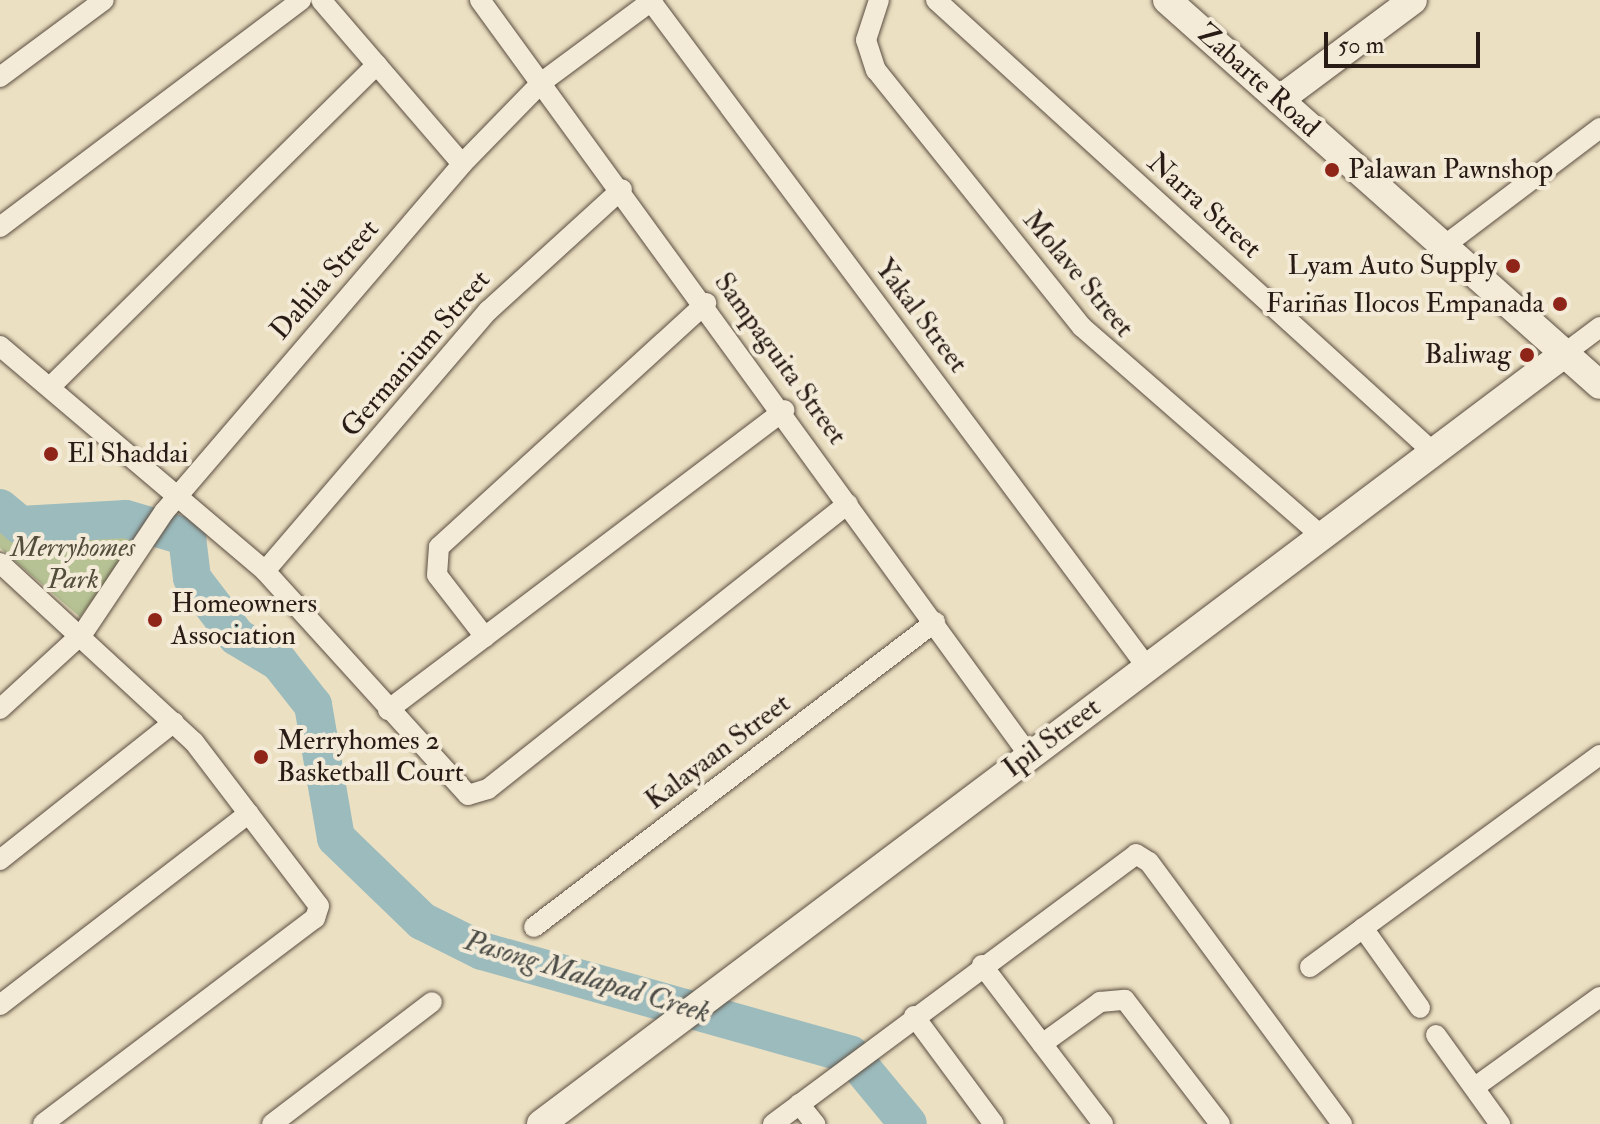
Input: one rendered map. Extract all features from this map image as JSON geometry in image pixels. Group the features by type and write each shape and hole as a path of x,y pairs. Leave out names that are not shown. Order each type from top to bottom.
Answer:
{"street":[{"path":"0,77 104,0"},
{"path":"0,227 301,0"},
{"path":"321,0 462,164"},
{"name":"Sampaguita Street","path":"480,0 784,410 1029,755"},
{"name":"Dahlia Street","path":"0,709 83,633 138,544 462,164 542,82 652,0"},
{"name":"Yakal Street","path":"652,0 1147,667"},
{"name":"Molave Street","path":"879,0 866,40 876,70 1082,327 1322,536"},
{"name":"Narra Street","path":"936,0 1433,452"},
{"name":"Zabarte Road","path":"1167,0 1600,385"},
{"path":"1279,100 1413,0"},
{"path":"50,387 377,65"},
{"path":"1444,246 1600,128"},
{"name":"Germanium Street","path":"265,571 488,311 622,189"},
{"path":"485,637 437,575 439,547 706,303"},
{"path":"1564,354 1600,327"},
{"path":"0,346 265,571 468,795 488,789 848,504"},
{"name":"Ipil Street","path":"541,1124 1564,354"},
{"path":"388,710 784,410"},
{"path":"0,563 83,633 174,722 249,813 319,913 43,1124"},
{"name":"Kalayaan Street","path":"534,927 935,622"},
{"path":"0,860 174,722"},
{"path":"1310,967 1600,755"},
{"path":"0,1005 249,813"},
{"path":"773,1124 982,965 1136,854 1149,862 1342,1124"},
{"path":"1363,928 1420,1008"},
{"path":"982,965 1103,1124"},
{"path":"1475,1087 1600,997"},
{"path":"1042,1044 1100,1002 1125,1000 1220,1124"},
{"path":"272,1124 432,1002"},
{"path":"914,1016 994,1124"},
{"path":"1436,1035 1500,1124"},
{"path":"799,1104 815,1124"}],"green space":[{"name":"Merryhomes Park","path":"0,518 22,534 121,526 140,535 80,617 0,548"}],"waterway":[{"name":"Pasong Malapad Creek","path":"0,508 20,525 126,519 187,537 192,578 237,637 279,662 313,705 336,838 422,921 482,951 851,1055 908,1124"}],"place":[{"name":"Palawan Pawnshop","path":"1332,170"},
{"name":"Lyam Auto Supply","path":"1513,266"},
{"name":"Fariñas Ilocos Empanada","path":"1560,304"},
{"name":"Baliwag","path":"1527,355"},
{"name":"El Shaddai","path":"51,454"},
{"name":"Homeowners Association","path":"155,620"},
{"name":"Merryhomes 2 Basketball Court","path":"261,757"}]}
